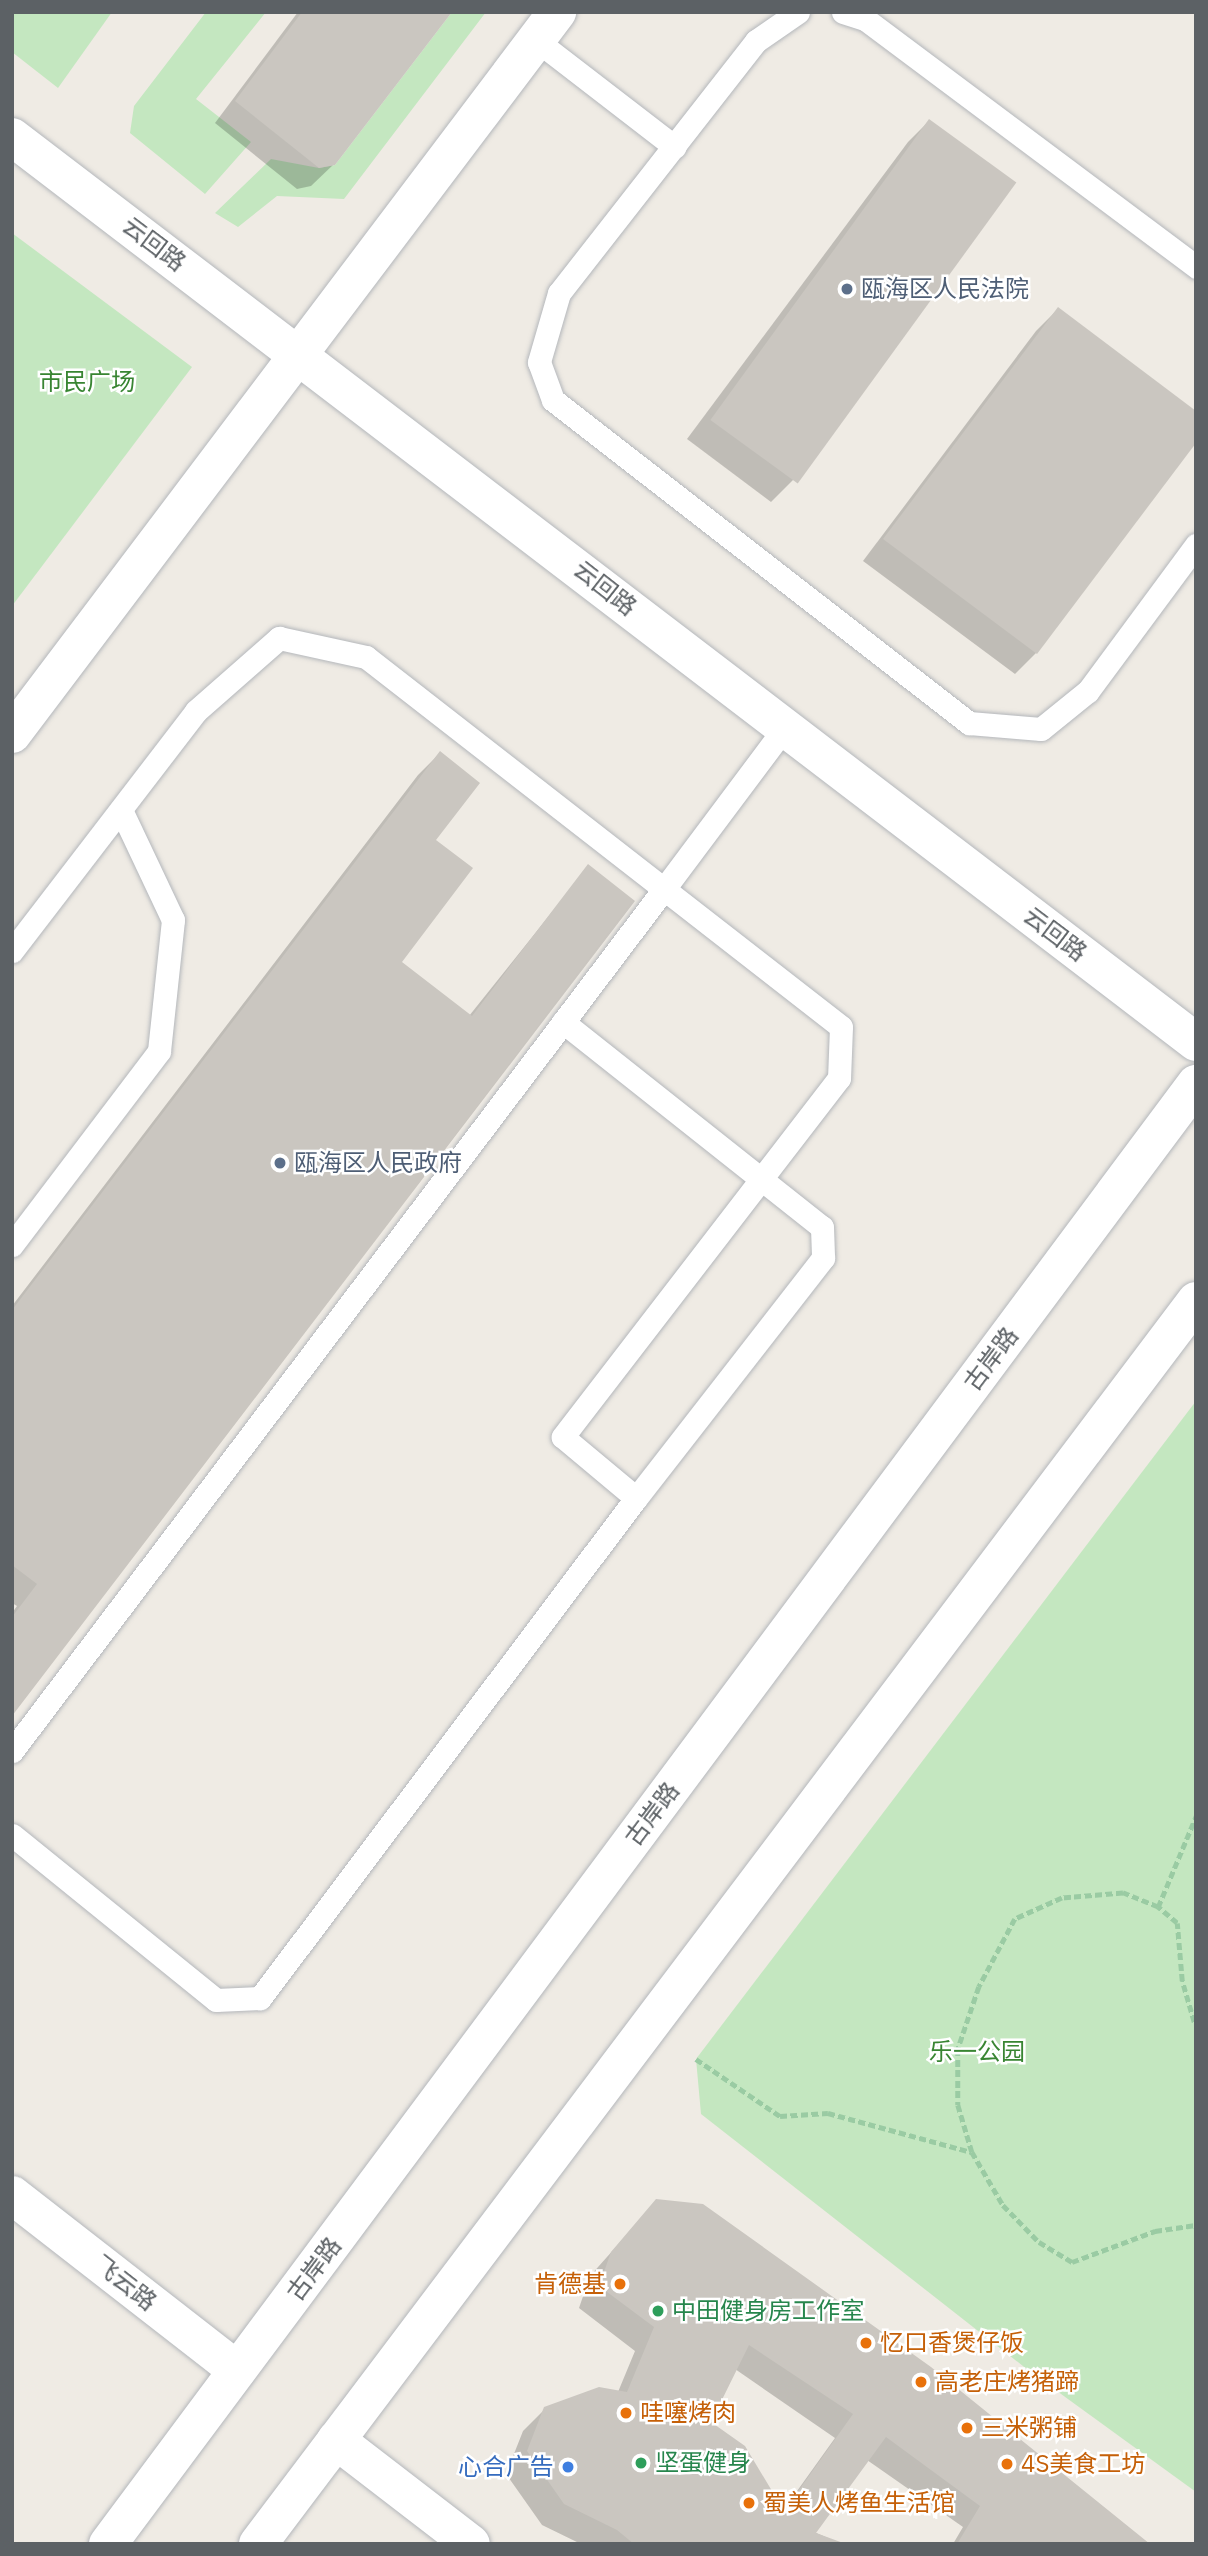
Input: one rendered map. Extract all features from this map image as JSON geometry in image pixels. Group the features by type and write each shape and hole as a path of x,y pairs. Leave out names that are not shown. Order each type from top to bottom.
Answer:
{"street":[{"path":"12,734 546,26"},
{"name":"云回路","path":"12,137 300,353 1196,1042"},
{"name":"古岸路","path":"108,2544 1196,1084"},
{"path":"258,2544 1196,1301"},
{"name":"飞云路","path":"12,2195 237,2370"},
{"path":"336,2440 471,2544"}],"lane":[{"path":"798,12 756,41 559,293 539,362 553,400 969,723 1041,729 1088,691 1196,545"},
{"path":"843,12 865,19 1196,267"},
{"path":"546,26 675,147"},
{"path":"12,951 196,711 279,638 366,657 841,1027 839,1078 563,1437 636,1497"},
{"path":"12,1751 785,727"},
{"path":"12,1245 159,1051 173,920 121,810"},
{"path":"12,1835 216,2000 260,1998 636,1497 823,1258 822,1227 764,1177 564,1022"}],"path":[{"path":"1158,1907 1196,1816"},
{"path":"1194,2022 1182,1981 1177,1923 1158,1907 1123,1893 1062,1899 1015,1919 979,1987 958,2049 958,2105 972,2152 1003,2205 1039,2242 1072,2262 1155,2231 1196,2225"},
{"path":"696,2059 780,2116 828,2113 972,2152"}],"green space":[{"path":"12,12 112,12 58,88 12,52"},
{"path":"206,12 266,12 196,99 251,142 205,194 130,133 134,106"},
{"path":"452,12 486,12 344,199 277,196 238,227 215,213 271,159 319,168 335,165"},
{"name":"市民广场","path":"12,233 192,367 12,606"},
{"name":"乐一公园","path":"1196,1401 1196,2492 1028,2370 701,2114 696,2059"}],"building":[{"path":"302,12 452,12 335,165 319,168 235,101"},
{"path":"929,119 1016,182 798,483 710,420"},
{"path":"1058,307 1196,411 1196,443 1037,654 883,539"},
{"name":"瓯海区人民政府","path":"440,751 480,783 436,840 473,868 402,962 472,1016 588,864 635,901 12,1716 12,1617 37,1584 12,1565 12,1310"},
{"path":"656,2199 703,2204 931,2367 1150,2544 957,2544 980,2506 886,2437 816,2533 846,2544 634,2544 617,2530 564,2504 527,2451 544,2407 599,2387 627,2392 654,2327 599,2286 611,2252","holes":["749,2345 853,2414 784,2511 745,2446 711,2422"]}],"place":[{"name":"瓯海区人民法院","path":"847,289"},
{"name":"瓯海区人民政府","path":"280,1163"},
{"name":"肯德基","path":"620,2284"},
{"name":"中田健身房工作室","path":"658,2311"},
{"name":"忆口香煲仔饭","path":"866,2343"},
{"name":"高老庄烤猪蹄","path":"921,2382"},
{"name":"哇噻烤肉","path":"626,2413"},
{"name":"三米粥铺","path":"967,2428"},
{"name":"坚蛋健身","path":"641,2463"},
{"name":"4S美食工坊","path":"1007,2464"},
{"name":"心合广告","path":"568,2467"},
{"name":"蜀美人烤鱼生活馆","path":"749,2503"}]}
